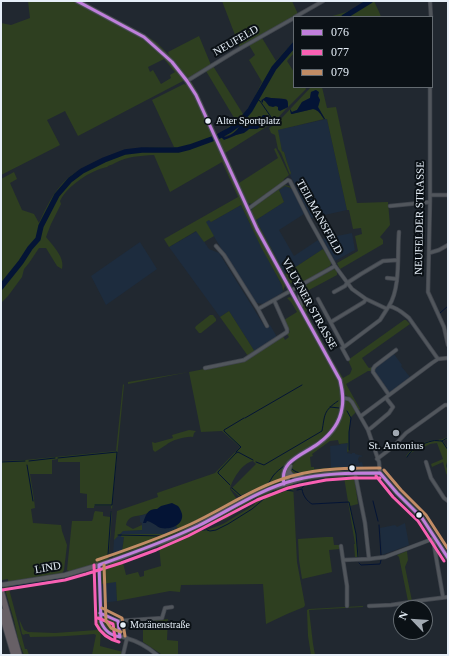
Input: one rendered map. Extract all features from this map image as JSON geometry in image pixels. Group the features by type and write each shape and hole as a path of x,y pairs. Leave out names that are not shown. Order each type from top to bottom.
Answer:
{"highway":[{"path":"1,591 19,655"},
{"path":"1,610 14,655"}],"main road":[{"path":"77,1 147,40 172,62 187,81"},
{"name":"VLUYNER STRASSE","path":"187,81 196,95 257,229 340,380 343,398"},
{"path":"286,483 288,470 291,464 324,439 334,428 341,413 343,398"},
{"path":"286,483 283,477 287,466 293,459 300,456"},
{"path":"288,470 293,476 308,477 330,474 380,473 397,493 422,518 448,558"},
{"name":"LIND","path":"1,585 65,575 98,565 175,536 203,523 255,495 286,483 308,477"}],"street":[{"name":"NEUFELD","path":"296,16 317,2 323,1"},
{"path":"430,1 430,16"},
{"name":"NEUFELD","path":"187,81 293,18"},
{"name":"NEUFELDER STRASSE","path":"430,88 428,292 446,326 448,345"},
{"name":"TEILMANSFELD","path":"248,209 288,180 290,181 334,264"},
{"path":"430,195 448,195"},
{"path":"390,206 430,202"},
{"path":"344,346 380,320 388,308 394,295 398,260 399,232"},
{"path":"429,253 448,245"},
{"path":"216,246 230,265 267,326"},
{"path":"334,292 383,262 398,260"},
{"path":"258,309 336,266 352,289 366,299 388,308 396,308 409,318 438,359"},
{"path":"387,278 396,279"},
{"path":"301,310 299,295 305,283"},
{"path":"318,299 344,346 342,348 348,360"},
{"path":"331,322 364,302 366,299"},
{"path":"205,368 244,360 287,332 274,300"},
{"path":"368,430 389,413 393,407 372,372 375,366 396,350"},
{"path":"361,416 438,359 448,358"},
{"path":"343,398 349,399 352,402 368,430 378,459 380,473"},
{"path":"378,459 393,447 406,433 448,404"},
{"path":"426,462 431,478 444,498 448,501"},
{"path":"355,473 365,523 369,559"},
{"path":"343,560 385,557 434,538 443,597"},
{"path":"341,546 347,586 347,606"},
{"path":"98,565 100,613 101,622 104,628 113,635 126,638 140,644 157,655"},
{"path":"369,606 391,605 448,597"},
{"path":"100,613 118,621 162,618 165,608 172,607"},
{"path":"118,621 120,637"},
{"path":"123,655 126,638"}],"shaded area":[{"path":"327,119 347,210 311,218 290,175 291,173 284,152 282,151 277,130"},
{"path":"285,186 293,190 304,214 279,230 294,256 318,240 323,249 285,274 256,220 284,202 279,190"},
{"path":"241,205 282,286 283,291 280,294 263,304 257,303 253,300 205,222 209,220 211,222"},
{"path":"197,231 209,249 219,253 265,327 270,325 277,337 255,352 229,311 220,317 169,247"},
{"path":"352,233 355,250 335,261 322,239"},
{"path":"140,242 157,269 106,305 91,276"},
{"path":"394,354 410,377 390,392 375,373 375,369"},
{"path":"348,443 347,453 355,453 363,456 360,456 358,459 359,463 362,462 364,470 340,470 341,467 331,468 330,446"},
{"path":"146,514 144,523 147,521 152,522 160,528 176,526 178,528 164,534 122,534 124,537 122,552 113,555 114,540 123,531 142,530 142,523 140,522 139,516"},
{"path":"405,523 409,545 382,555 380,528 395,525 397,527"},
{"path":"116,581 117,601 102,603 102,584"}],"green space":[{"path":"28,1 75,1 142,38 166,58 183,78 183,81 78,136 65,111 47,120 60,145 1,175 1,23 11,25 30,18","holes":["164,59 175,72 170,75 171,78 161,84 153,70 150,72 148,67"]},
{"path":"222,1 292,1 298,14 240,48"},
{"path":"366,1 374,1 381,16 332,16 346,12"},
{"path":"144,34 157,43 169,55 168,52 199,36 211,65 189,78 186,78 164,52"},
{"path":"262,38 276,61 293,42 293,54 287,61 293,70 293,88 306,89 288,107 288,102 286,99 266,97 261,100 278,107 279,109 287,108 274,122 225,153 191,84 191,81 216,134 223,131 236,121 206,71 213,66 243,114 250,106 262,82 249,60 255,55 249,45","holes":["260,118 265,126 257,129 249,129 227,139 220,136 226,136 235,131 239,126 239,123 244,124 247,122 257,122"]},
{"path":"184,84 189,86 195,97 269,255 284,283 285,286 283,291 282,285 261,247 241,205 211,222 209,220 206,222 214,236 204,242 196,231 169,247 164,239 238,197 222,162 170,192 154,155 124,159 94,171 74,184 63,195 60,201 61,204 46,237 62,260 62,269 57,266 46,248 39,248 24,269 22,277 1,303 1,179 14,172 17,179 10,183 22,210 34,214 39,223 58,188 79,170 115,154 128,150 174,147 152,100"},
{"path":"310,88 322,88 327,108 336,107 357,203 388,202 390,225 380,237 383,240 383,244 340,269 337,263 358,251 355,236 362,234 361,228 353,229 349,210 347,210 327,119 325,119 318,107 320,100 318,92 316,90 311,92 310,98 302,102 297,110 291,114 313,109 324,119 278,130 282,151 284,152 291,173 290,175 278,149 275,135 271,133 269,128 276,124"},
{"path":"276,148 289,175 283,182 252,204 248,203 226,155 239,183 278,158 274,149"},
{"path":"285,185 292,187 293,190 285,186 279,190 284,202 256,220 280,265 251,213 253,207"},
{"path":"323,249 331,261 330,266 307,280 295,285 290,283 285,274"},
{"path":"335,269 337,271 337,275 309,290 305,295 306,312 327,350 326,351 308,320 304,310 301,294 303,288 309,283"},
{"path":"290,297 293,299 336,376 339,384 342,404 332,428 320,441 293,459 279,483 242,499 231,489 256,464 253,461 249,462 238,472 230,489 238,501 237,503 177,534 113,558 113,555 122,552 124,537 121,537 122,534 164,534 178,528 176,526 180,522 157,509 146,514 131,517 127,521 126,525 133,529 142,525 142,530 123,531 114,540 117,511 158,497 157,493 215,473 240,447 222,431 201,432 189,372 245,361 283,336 285,340 289,337 287,334 290,332 284,320 297,312 287,298"},
{"path":"229,311 255,352 248,356 220,317"},
{"path":"210,315 213,315 216,321 199,333 195,328 196,326"},
{"path":"404,320 410,324 362,358 369,368 372,367 371,371 368,371 346,384 360,409 359,410 353,400 344,394 342,382 333,364 334,363 343,378 350,374 352,369 348,360"},
{"path":"189,372 128,384 128,382"},
{"path":"123,384 112,509 111,506 94,506 94,508 87,508 87,494 80,493 80,462 58,462 58,459 52,460 52,474 30,474 35,508 31,509 33,523 61,525 67,545 64,570 62,574 39,578 8,582 8,579 2,580 1,461 116,451"},
{"path":"345,401 350,401 356,412 351,417 349,451 347,452 348,443 339,444 338,440 330,441 310,457 311,467 314,467 314,469 341,467 340,470 342,472 295,476 290,472 290,467 330,435"},
{"path":"189,430 196,431 193,437 179,439 169,443 155,452 153,450 152,442 155,443 173,438 172,435"},
{"path":"447,437 448,439 443,441 448,448 448,477 443,462 432,467 431,464 443,459 437,443 430,444 416,450 407,457 406,456 422,443 440,440"},
{"path":"344,475 344,477 321,478 296,483 320,477"},
{"path":"354,476 358,504 350,506 359,557 355,557 355,544 344,477"},
{"path":"293,483 297,562 305,605 304,607 266,624 263,584 181,585 180,592 170,591 117,601 116,582 102,584 101,568 104,564 195,529 204,531 223,524 254,505 258,496","holes":["159,546 161,566 144,571 144,576 140,577 138,572 126,575 122,559"]},
{"path":"251,499 251,504 226,519 204,527 201,526"},
{"path":"95,511 103,512 103,516 110,517 110,512 112,512 108,560 70,572 67,570 72,521 92,521"},
{"path":"333,537 334,545 339,545 339,549 329,550 332,572 302,579 298,539"},
{"path":"407,551 408,560 405,567 412,600 408,600 399,557 397,555"},
{"path":"99,582 99,617 101,628 100,646 123,652 122,655 92,655 96,635 94,634 30,637 29,634 22,634 19,619 24,630 28,632 55,633 97,630"},
{"path":"4,586 7,586 9,589 25,649 27,649 29,655 24,655 18,639"},
{"path":"363,606 309,610 315,655 311,655 308,636 307,610"},
{"path":"104,616 117,622 118,634 112,633 105,627 102,618"},
{"path":"168,619 167,640 178,641 178,655 160,655 161,654 143,642 143,623 145,623 145,621"}],"water":[{"path":"316,90 319,92 318,96 320,100 318,107 325,119 313,109 291,114 290,109 292,112 297,110 302,102 310,98 311,92"},
{"path":"266,97 286,99 288,107 280,111 276,106 269,106 265,101 263,100 263,103 261,101"},
{"path":"263,115 265,115 268,124 267,126 257,129 249,129 244,133 224,140 220,136 222,135 225,137 233,134 239,127 241,121 244,124 247,122 257,122"},
{"path":"172,503 178,506 182,514 179,524 165,528 159,527 147,521 146,523 143,523 149,511"}],"waterway":[{"path":"346,16 370,1"},
{"path":"219,136 238,124 250,110 274,68 293,46"},
{"path":"257,99 273,120 267,125"},
{"path":"1,287 38,239 41,226 57,195 70,180 82,171 125,152 142,150 178,150 212,139"},
{"path":"440,313 448,306"},
{"path":"245,418 302,385"},
{"path":"256,462 264,465 322,431 324,417 327,411 338,401"},
{"path":"330,407 339,408"},
{"path":"347,411 351,418 349,450"},
{"path":"236,452 241,447 224,430 244,418"},
{"path":"442,441 447,438"},
{"path":"407,457 411,451 425,443 433,441 442,441 448,450"},
{"path":"58,458 117,452 112,505 95,505"},
{"path":"230,485 218,472 238,452 253,460"},
{"path":"29,461 55,458"},
{"path":"448,458 448,471"},
{"path":"1,462 25,461"},
{"path":"27,465 33,501"},
{"path":"241,496 267,484 275,473 284,466"},
{"path":"292,469 299,473 314,472"},
{"path":"302,488 310,482 321,480"},
{"path":"232,488 241,496 239,497"},
{"path":"297,490 302,489 303,494 312,504 349,502 356,534 358,557"},
{"path":"207,530 216,530 228,524 252,509 272,492 282,492 285,490 293,491"},
{"path":"118,535 163,536 190,524 237,499"},
{"path":"373,501 378,521"},
{"path":"108,555 111,512"},
{"path":"379,525 381,555"},
{"path":"359,563 361,565 380,564 381,560"},
{"path":"49,581 93,569"},
{"path":"13,586 46,581"}],"transit line":[{"name":"076","path":"77,1 144,37 172,62 187,81 196,95 257,229 340,380 343,404 337,423 331,432 323,439 289,464 285,469 283,476 284,484"},
{"name":"079","path":"97,560 180,529 204,518 253,491 279,480 303,473 325,470 380,468"},
{"name":"079","path":"384,470 401,490 426,515 448,549"},
{"name":"076","path":"380,473 397,493 422,518 448,558"},
{"name":"076","path":"99,565 149,547 198,526 245,500 282,484 295,480 326,475 380,473"},
{"name":"077","path":"376,476 393,497 418,521 444,561"},
{"name":"077","path":"2,590 65,580 121,563 188,536 257,500 288,488 326,480 380,478"},
{"name":"077","path":"94,565 96,624 105,636 119,642"},
{"name":"076","path":"99,565 101,622 108,632 120,637"},
{"name":"079","path":"104,565 106,621 111,628 121,632"},
{"name":"079","path":"102,608 122,618 125,636"},
{"name":"076","path":"100,613 118,621 120,637"},
{"name":"077","path":"98,618 113,624 115,638"}],"place":[{"name":"Alter Sportplatz","path":"208,121"},
{"name":"St. Antonius","path":"396,433"},
{"name":"Moränenstraße","path":"123,625"}]}
